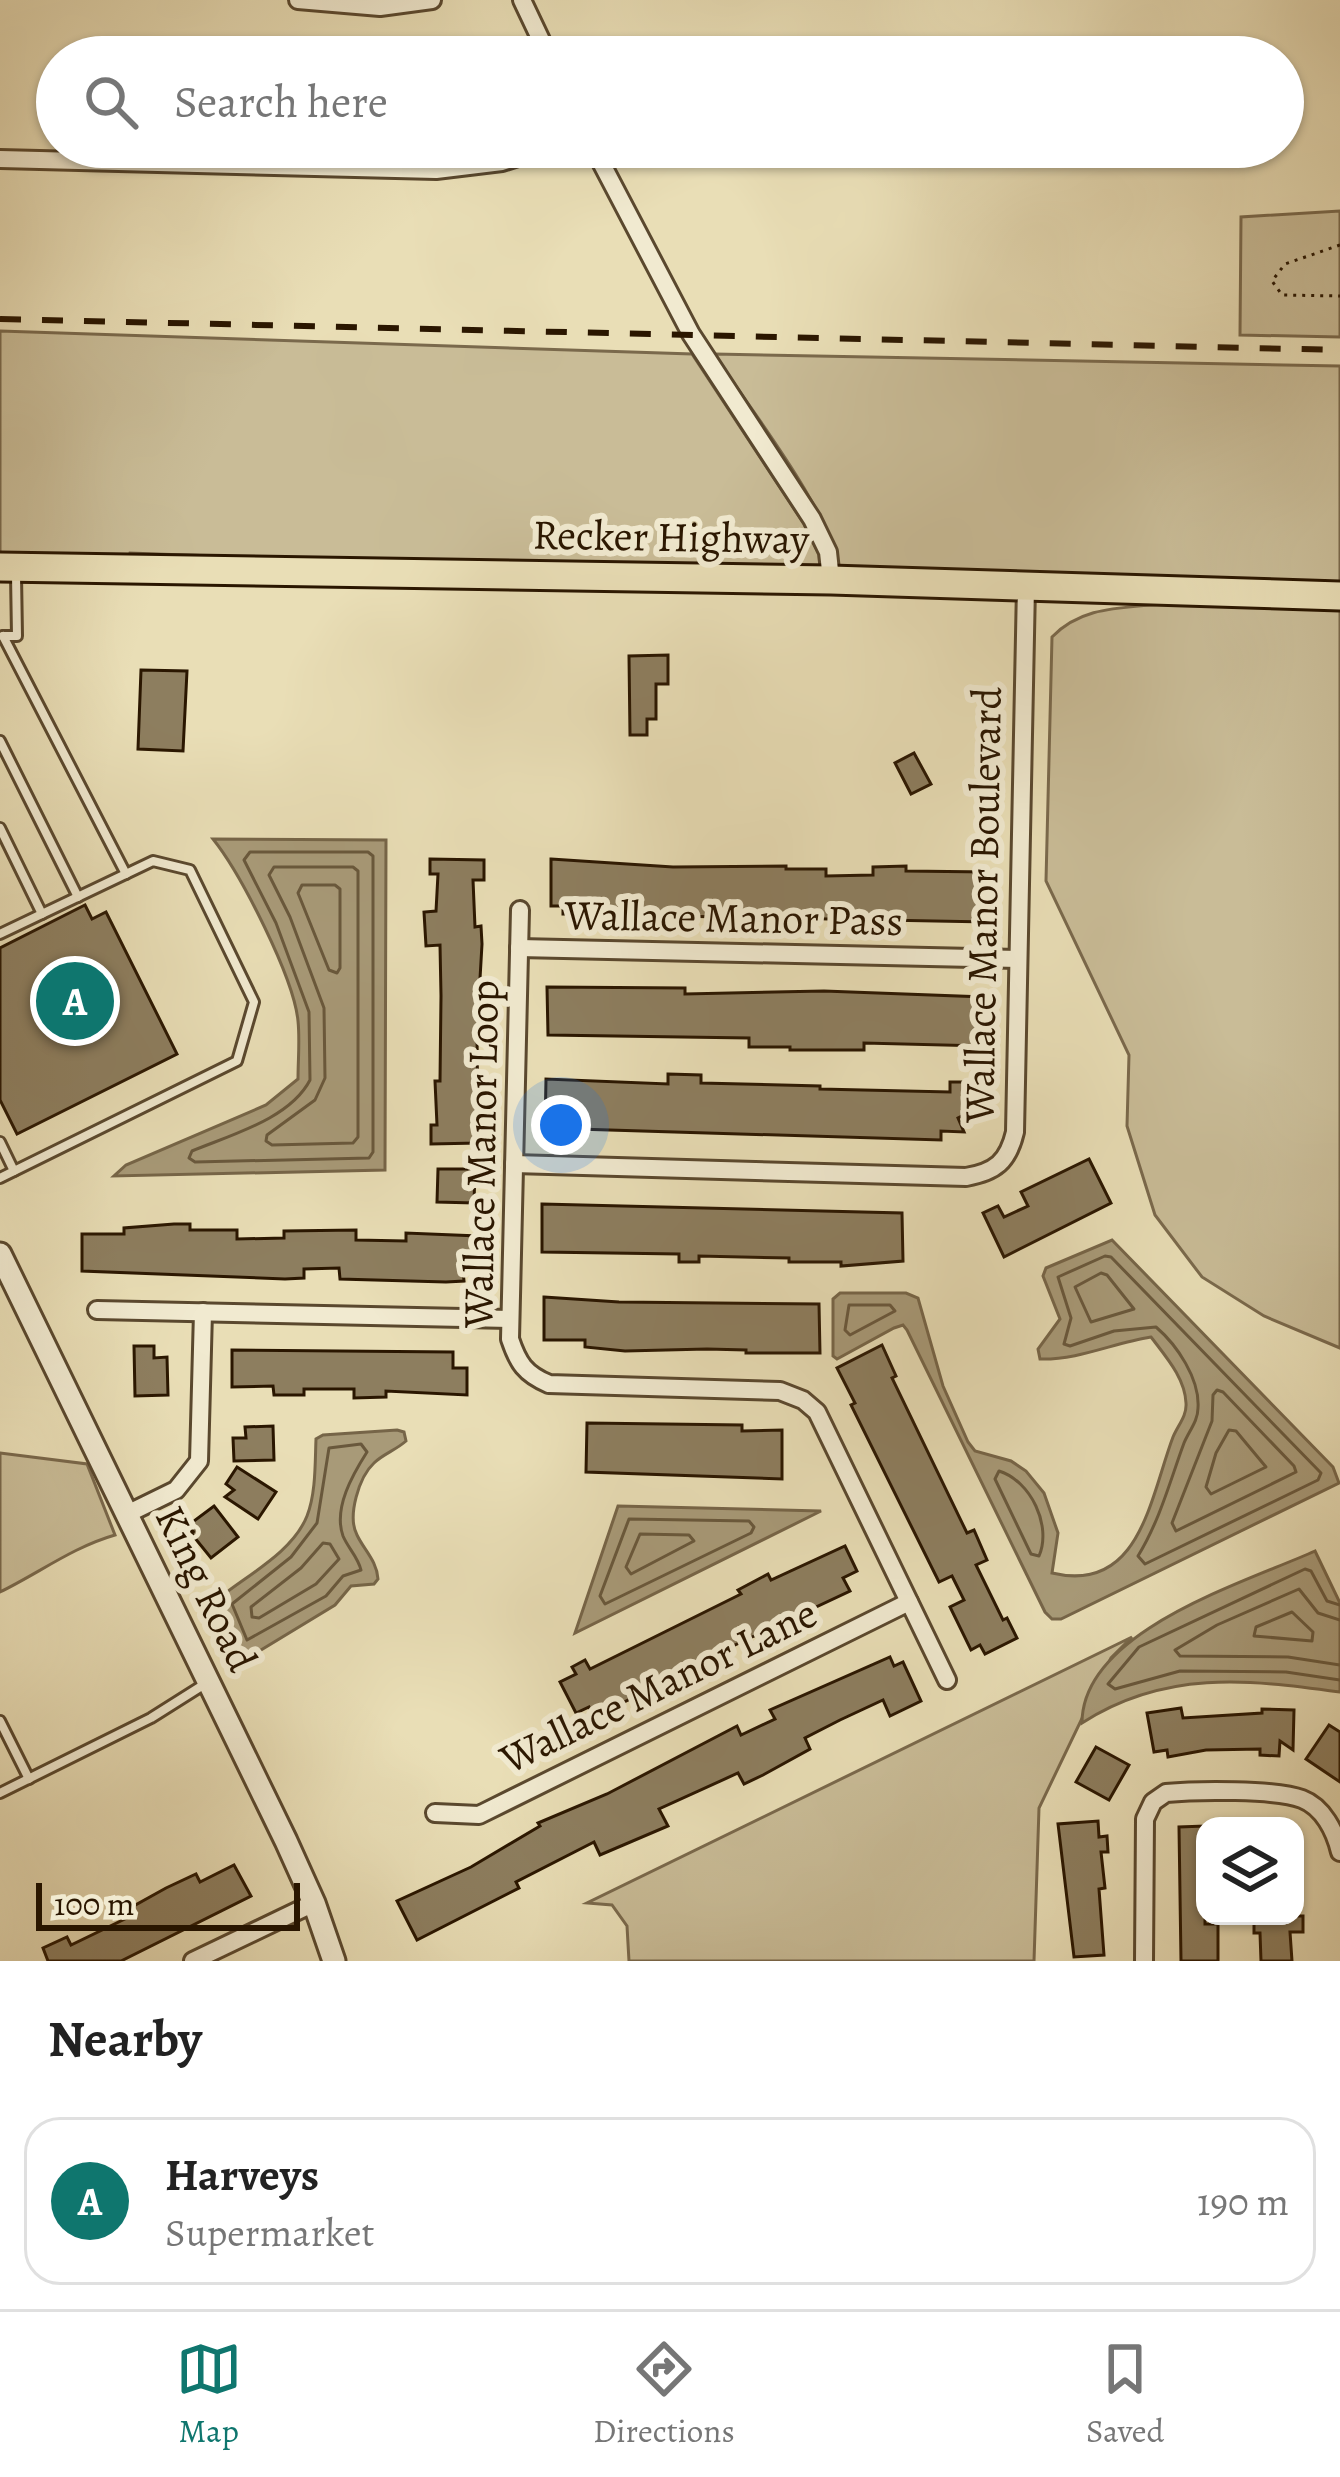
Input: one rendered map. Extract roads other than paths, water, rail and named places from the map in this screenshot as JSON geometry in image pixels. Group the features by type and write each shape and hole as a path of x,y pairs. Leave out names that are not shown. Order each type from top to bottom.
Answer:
{"main road":[{"name":"Recker Highway","path":"8,568 831,580 1340,596"}],"street":[{"path":"298,0 380,7 432,0"},
{"path":"522,0 539,36"},
{"path":"0,159 36,160"},
{"path":"357,168 452,168"},
{"path":"603,168 691,334 812,519 828,552 831,580"},
{"name":"Wallace Manor Boulevard","path":"514,1164 966,1177 988,1173 1010,1153 1015,1132 1026,586"},
{"name":"Wallace Manor Loop","path":"520,910 510,1339 521,1367 548,1384 780,1391 803,1400 817,1412 947,1681"},
{"name":"Wallace Manor Pass","path":"520,948 1018,959"},
{"name":"King Road","path":"0,1254 314,1903 334,1961"},
{"path":"97,1310 510,1319"},
{"path":"127,1514 176,1490 200,1460 203,1312"},
{"name":"Wallace Manor Lane","path":"435,1813 479,1815 909,1602"},
{"path":"1144,1961 1145,1819 1153,1802 1166,1793 1303,1799 1320,1810 1336,1835 1340,1852"},
{"path":"193,1961 314,1903"}],"lane":[{"path":"8,568 17,636 1,636 126,874"},
{"path":"0,741 78,897"},
{"path":"0,828 42,914"},
{"path":"0,934 153,861 190,870 254,1002 237,1061 0,1178"},
{"path":"0,1142 14,1171"},
{"path":"0,1793 151,1718 209,1681"},
{"path":"0,1721 28,1779"}],"water":[{"path":"213,839 386,840 385,1170 114,1176 126,1165 266,1105 298,1079 298,1021 287,979 251,901"},
{"path":"1112,1240 1333,1467 1339,1483 1061,1619 1052,1619 907,1330 903,1325 894,1328 837,1359 833,1356 833,1299 840,1293 906,1293 918,1298 943,1386 968,1442 975,1451 1011,1461 1026,1471 1044,1493 1058,1533 1052,1573 1082,1576 1105,1569 1137,1536 1186,1408 1178,1376 1151,1337 1040,1359 1038,1349 1060,1319 1043,1276 1046,1268"},
{"path":"404,1432 406,1441 369,1469 354,1508 354,1527 378,1579 374,1584 351,1586 335,1605 243,1661 210,1593 223,1595 270,1560 301,1529 312,1498 316,1439"},
{"path":"618,1506 821,1511 575,1633"},
{"path":"1315,1551 1340,1603 1340,1692 1239,1682 1175,1686 1113,1706 1082,1723 1089,1691 1108,1662 1137,1637 1210,1595"}],"railway":[{"path":"0,319 1340,350"}],"place":[{"name":"Harveys","path":"75,1001"}]}
